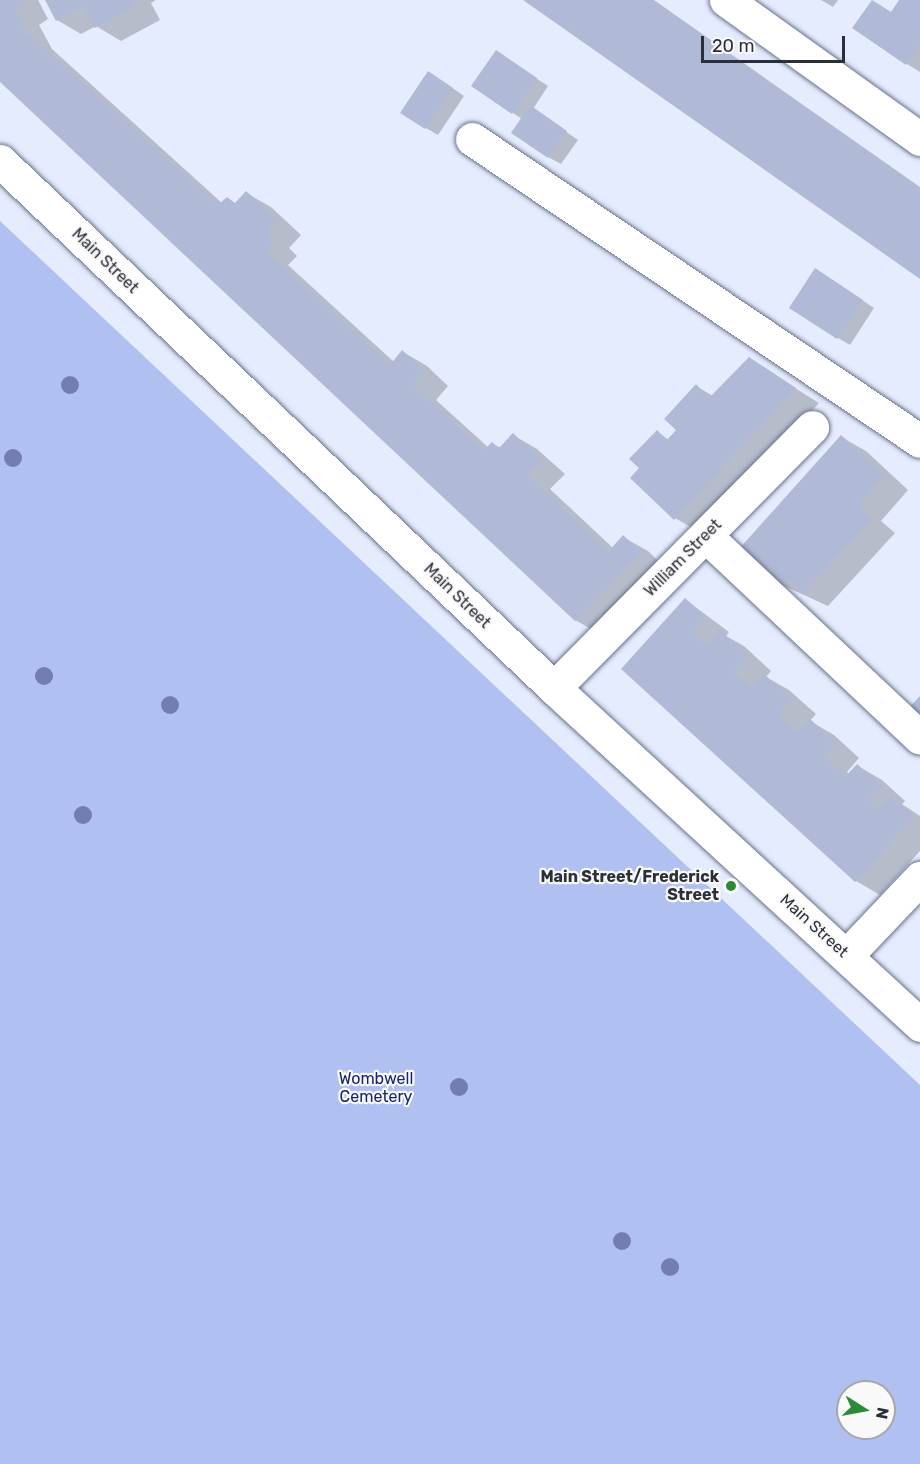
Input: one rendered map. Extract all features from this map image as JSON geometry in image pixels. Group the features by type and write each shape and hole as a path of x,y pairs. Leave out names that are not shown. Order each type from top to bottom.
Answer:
{"street":[{"path":"726,0 915,126"},
{"path":"472,139 920,441"},
{"name":"Main Street","path":"0,160 554,688 920,1025"},
{"name":"William Street","path":"554,688 812,427"},
{"path":"705,536 920,738"},
{"path":"846,956 920,878"}],"green space":[{"name":"Wombwell Cemetery","path":"0,221 920,1085 920,1464 0,1464"}],"building":[{"path":"0,0 22,0 25,5 15,11 27,33 218,205 227,197 235,203 246,191 265,208 277,220 266,233 274,242 265,251 390,365 402,350 425,371 413,385 484,450 492,442 499,448 513,433 541,460 527,474 604,547 609,551 623,535 641,552 575,621 0,82"},
{"path":"45,0 133,0 136,6 95,28 83,6 56,21"},
{"path":"523,0 652,0 920,188 920,279"},
{"path":"872,0 891,12 899,0 920,0 920,45 906,65 852,28"},
{"path":"496,50 537,78 512,114 471,86"},
{"path":"428,71 453,88 425,129 400,113"},
{"path":"530,105 567,131 548,158 511,133"},
{"path":"815,268 863,300 837,339 789,308"},
{"path":"749,357 796,388 674,520 630,478 639,468 629,459 657,430 667,440 676,430 664,419 696,384 709,398"},
{"path":"841,435 885,475 858,506 872,519 803,593 788,579 781,587 739,549"},
{"path":"685,598 706,617 693,632 706,645 720,630 748,656 733,672 752,689 764,674 792,699 778,715 797,733 810,719 836,743 824,757 845,777 857,764 882,786 868,800 879,809 891,796 914,817 855,882 621,669"},
{"path":"920,696 920,724 906,711"}],"place":[{"name":"Main Street/Frederick Street","path":"731,886"}]}
